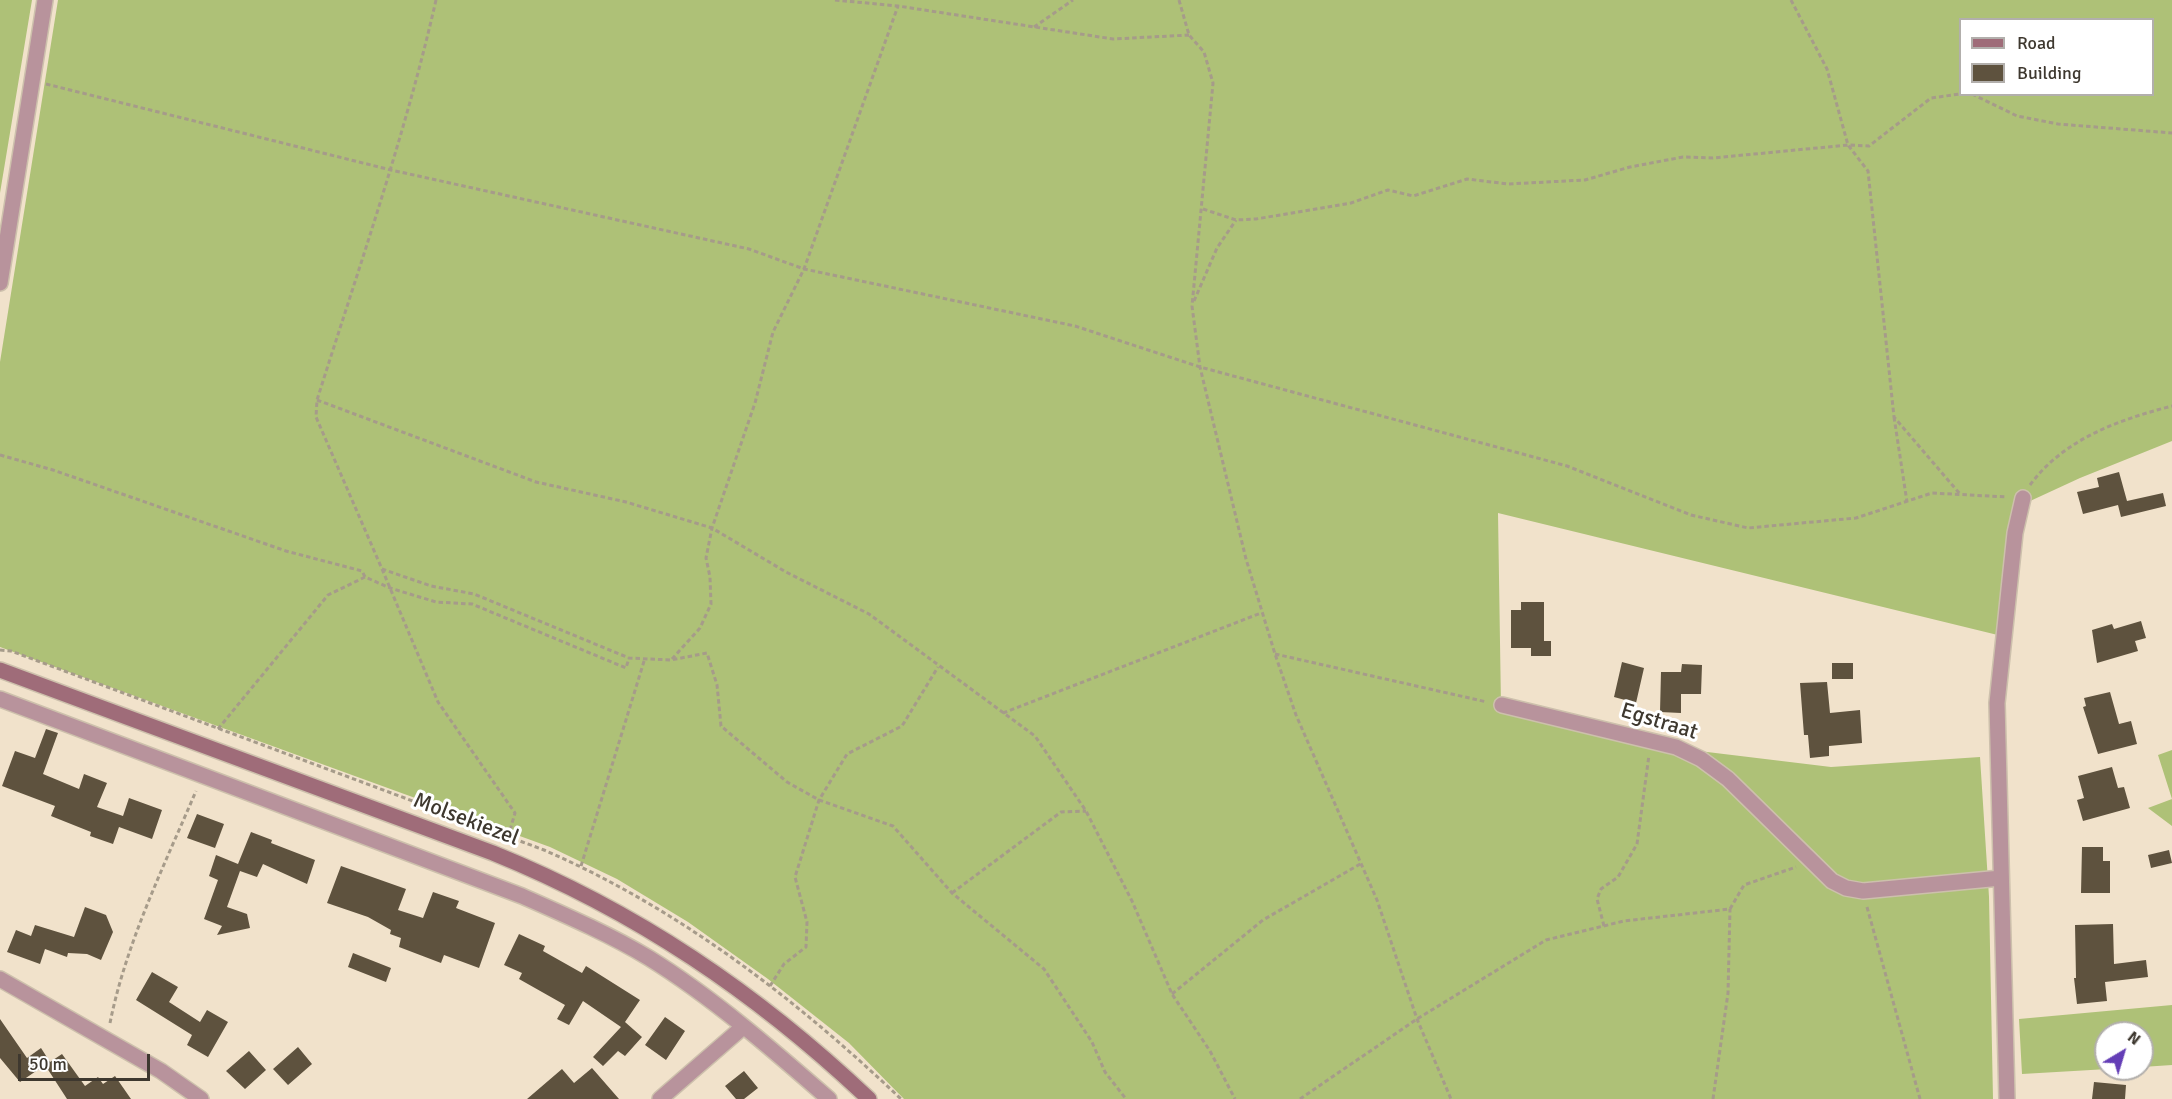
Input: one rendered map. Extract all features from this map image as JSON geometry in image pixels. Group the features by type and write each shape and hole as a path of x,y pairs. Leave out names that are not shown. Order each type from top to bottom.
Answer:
{"main road":[{"name":"Molsekiezel","path":"0,670 482,849 562,882 639,923 706,967 813,1048 869,1099"}],"street":[{"path":"0,283 45,0"},
{"path":"2007,1099 1997,703 2015,533 2023,498"},
{"path":"0,699 522,896 581,922 650,959 743,1027 829,1099"},
{"name":"Egstraat","path":"1502,705 1676,747 1701,759 1719,773 1833,881 1846,888 1863,891 2001,878"},
{"path":"0,979 161,1071 201,1099"},
{"path":"660,1099 743,1027"}],"path":[{"path":"436,0 422,62 391,170 317,400 316,417 438,702 515,813 508,837"},
{"path":"835,0 898,6 1113,39 1189,34"},
{"path":"1034,27 1073,0"},
{"path":"1179,0 1189,34 1204,52 1213,83 1203,209 1192,306 1200,366 1261,613 1296,715 1362,863 1418,1019 1451,1099"},
{"path":"1791,0 1827,69 1848,145 1868,171 1894,417 1907,501"},
{"path":"671,660 700,628 711,604 710,577 706,558 712,528 755,403 773,332 804,269 898,6"},
{"path":"33,81 391,170 749,249 804,269 1075,326 1200,366 1566,466 1691,515 1748,528 1856,518 1932,493 2023,498 2042,469 2066,450 2100,430 2138,415 2172,406"},
{"path":"1203,209 1236,220 1318,210 1351,203 1388,190 1413,196 1467,179 1508,184 1586,180 1630,167 1683,157 1713,158 1848,145 1869,146 1931,98 1959,94"},
{"path":"1976,96 2017,116 2058,124 2172,133"},
{"path":"1192,306 1217,248 1236,220"},
{"path":"317,400 536,482 626,502 712,528 786,572 870,614 938,667 1035,736 1086,811 1132,901 1172,994 1210,1051 1235,1099"},
{"path":"1894,417 1960,494"},
{"path":"0,455 53,470 286,551 362,571 365,577 390,588 436,602 472,604 627,668 629,658"},
{"path":"382,570 431,586 474,594 629,658 671,660 707,653 717,685 721,726 787,782 819,800 893,826 952,893 1044,969 1092,1042 1105,1072 1126,1099"},
{"path":"218,729 328,595 365,577"},
{"path":"1002,713 1261,613"},
{"path":"1275,654 1502,705"},
{"path":"581,866 645,658"},
{"path":"770,986 784,964 806,947 807,922 795,877 819,800 846,754 902,726 938,667"},
{"path":"1604,926 1597,899 1601,889 1618,877 1637,844 1650,740"},
{"path":"107,1040 117,991 157,882 203,776"},
{"path":"952,893 1060,812 1086,811"},
{"path":"1713,1099 1728,993 1730,909 1744,885 1812,861"},
{"path":"1172,994 1263,920 1362,863"},
{"path":"1863,891 1920,1099"},
{"path":"1300,1099 1418,1019 1546,940 1604,926 1730,909"}],"green space":[{"path":"0,0 32,0 0,193"},
{"path":"58,0 2172,0 2172,441 2080,478 2028,502 2015,581 2010,638 1498,513 1501,707 1699,751 1831,767 1980,757 1989,897 1993,1099 904,1099 849,1043 768,979 688,922 617,879 550,847 0,647 0,362"},
{"path":"2172,750 2172,799 2158,755"},
{"path":"2172,799 2172,826 2148,808"},
{"path":"2172,1005 2172,1065 2154,1066 2154,1021 2094,1021 2094,1070 2022,1074 2019,1019"}],"building":[{"path":"2119,472 2127,501 2163,493 2166,506 2121,517 2118,505 2083,514 2077,492 2099,487 2097,478"},
{"path":"1521,602 1544,602 1544,641 1551,641 1551,656 1531,656 1531,648 1511,648 1511,610 1521,610"},
{"path":"2141,621 2146,638 2135,641 2138,651 2097,663 2092,630 2112,624 2114,629"},
{"path":"1622,662 1644,668 1636,703 1614,697"},
{"path":"1832,663 1853,663 1853,679 1832,679"},
{"path":"1682,664 1702,665 1701,694 1681,694 1681,713 1660,712 1661,672 1681,672"},
{"path":"1827,682 1830,713 1860,710 1862,743 1829,746 1829,756 1810,758 1808,735 1804,735 1800,683"},
{"path":"2110,692 2119,724 2131,721 2137,744 2098,754 2083,707 2086,706 2084,698"},
{"path":"46,729 58,733 43,774 79,789 84,774 107,783 97,807 123,816 129,798 162,810 152,839 119,827 113,844 90,836 91,832 51,816 55,806 2,786 15,751 35,758"},
{"path":"2112,767 2118,788 2124,787 2130,808 2083,821 2077,800 2084,798 2078,776"},
{"path":"197,814 224,824 215,848 187,838"},
{"path":"251,832 272,840 271,843 315,860 307,884 263,864 257,877 240,871 227,907 247,914 250,928 217,935 222,926 204,919 218,880 209,876 216,855 238,864"},
{"path":"2082,847 2103,847 2103,861 2110,861 2110,893 2081,893"},
{"path":"2169,850 2172,863 2151,868 2148,855"},
{"path":"341,866 406,889 398,910 423,918 433,892 459,901 456,908 495,923 479,968 444,955 441,963 399,947 401,938 390,934 391,930 368,917 327,903"},
{"path":"85,907 106,915 113,932 101,960 87,954 68,953 67,957 45,949 40,964 7,952 16,930 31,936 35,925 74,937"},
{"path":"2113,924 2114,964 2146,960 2148,977 2105,982 2107,1001 2077,1004 2074,978 2076,978 2075,925"},
{"path":"519,934 545,946 543,951 582,973 586,966 640,1000 625,1022 642,1037 625,1056 618,1051 603,1066 593,1057 621,1027 583,1001 569,1025 557,1019 565,1005 519,979 522,973 504,965"},
{"path":"353,953 391,968 386,982 348,967"},
{"path":"152,972 178,987 169,1002 200,1022 207,1010 228,1022 208,1057 187,1045 192,1035 136,1000"},
{"path":"665,1017 685,1031 666,1060 645,1045"},
{"path":"0,1019 27,1058 41,1048 50,1062 62,1054 85,1086 98,1077 103,1084 115,1076 131,1099 67,1099 45,1065 20,1082 0,1058"},
{"path":"298,1047 312,1064 288,1085 273,1069"},
{"path":"249,1051 266,1070 245,1089 226,1071"},
{"path":"592,1068 619,1099 527,1099 562,1069 574,1083"},
{"path":"744,1071 758,1088 744,1099 736,1099 725,1086"},
{"path":"2094,1082 2126,1085 2125,1099 2092,1099"}]}
